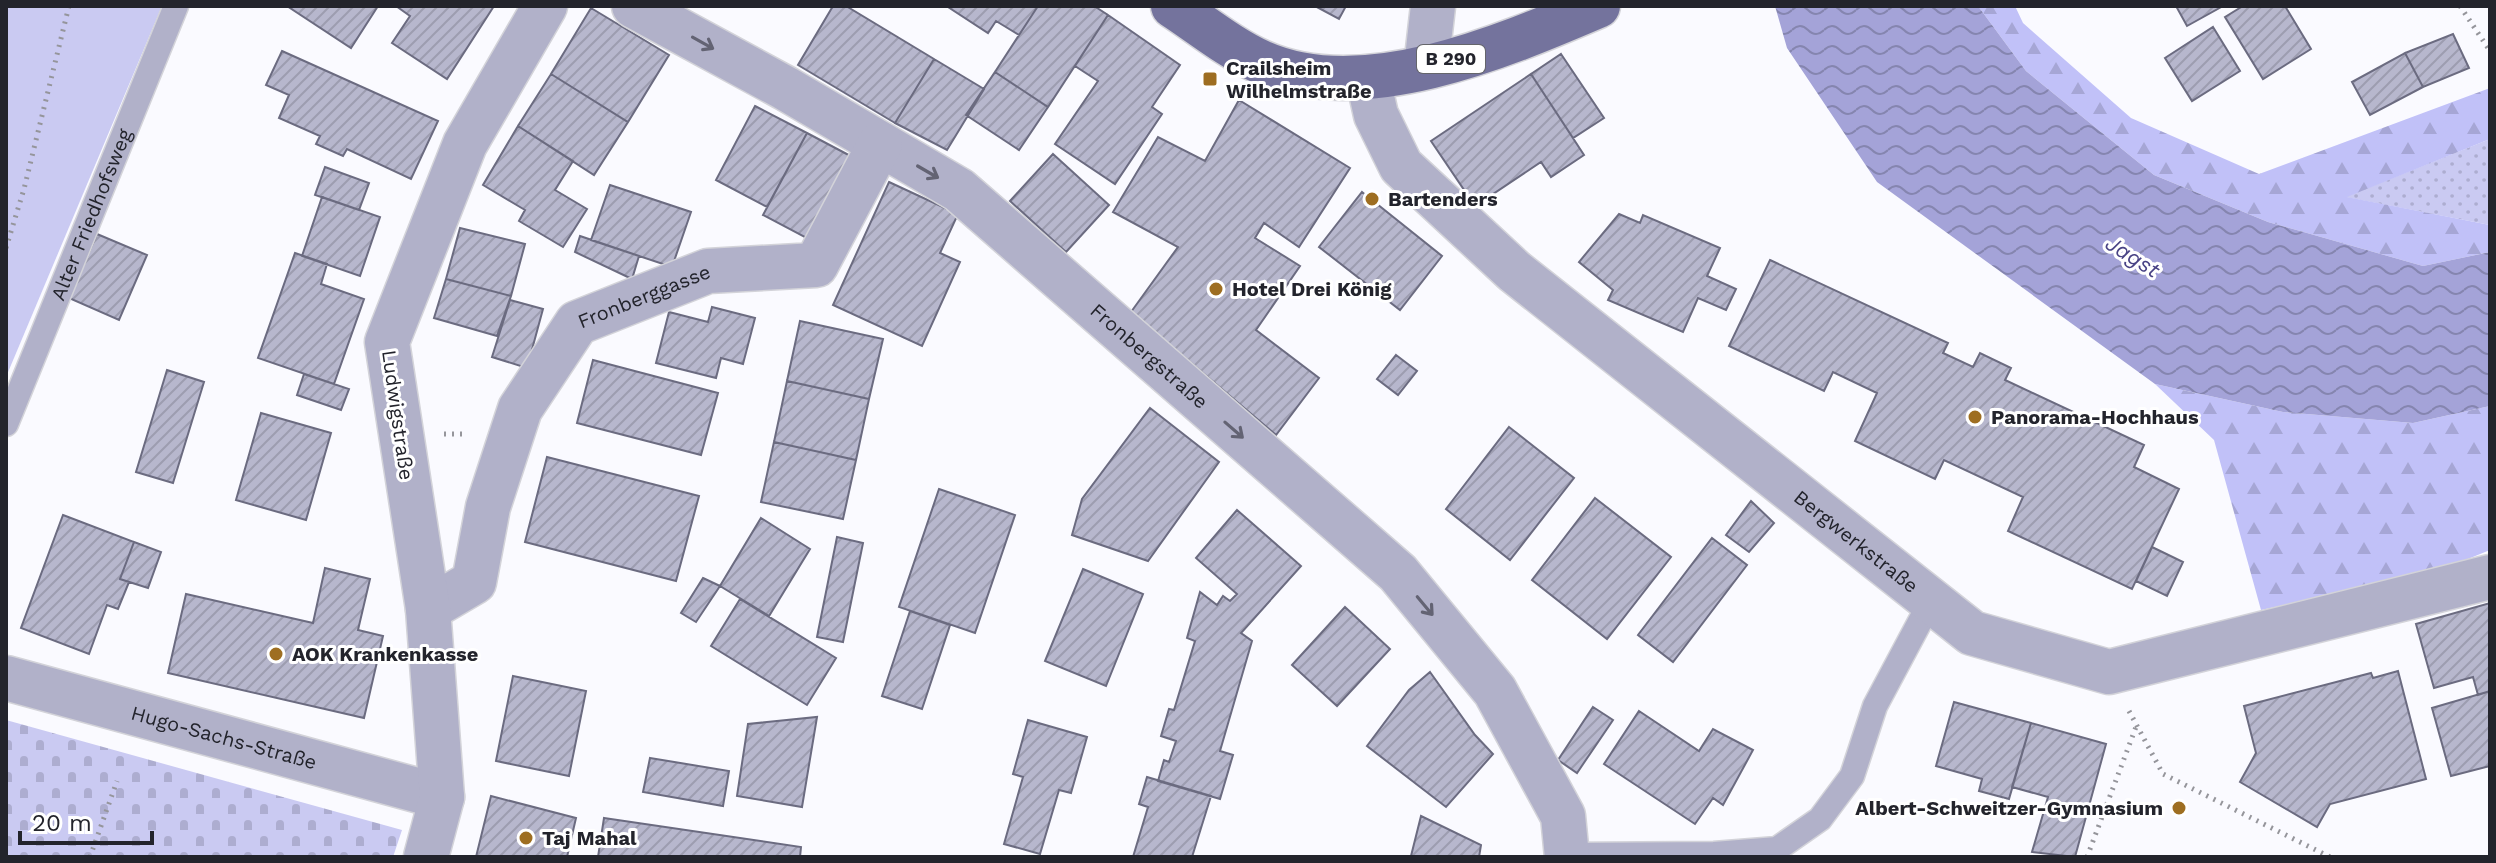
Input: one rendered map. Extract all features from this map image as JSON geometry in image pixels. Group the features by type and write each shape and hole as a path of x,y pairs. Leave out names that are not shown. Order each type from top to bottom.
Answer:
{"main road":[{"name":"B 290","path":"1173,6 1262,63 1325,80 1368,79 1426,67 1533,34 1598,6"}],"street":[{"name":"Ludwigstraße","path":"426,857 442,797 428,609 387,342 465,144 545,6"},
{"name":"Fronbergstraße","path":"634,6 959,190 1398,573 1495,691 1566,843"},
{"path":"1426,67 1433,6"},
{"name":"Bergwerkstraße","path":"1368,79 1376,115 1401,166 1514,271 1972,633 2109,672 2490,577"},
{"name":"Fronberggasse","path":"428,609 474,582 488,507 520,409 577,323 708,271 816,265 880,144"},
{"name":"Hugo-Sachs-Straße","path":"6,678 442,797"}],"lane":[{"name":"Alter Friedhofsweg","path":"6,424 176,6"},
{"path":"1566,843 1714,854 1777,849 1820,819 1852,776 1875,706 1931,601"}],"path":[{"path":"6,248 24,189 69,6"},
{"path":"2460,6 2490,51"},
{"path":"2087,857 2137,726 2163,774 2330,857"},
{"path":"90,857 117,781"}],"green space":[{"path":"6,6 162,6 6,377"},
{"path":"1978,6 2015,6 2023,23 2131,118 2259,174 2490,88 2490,139 2347,197 2490,225 2490,252 2423,266 2268,222 2154,175 2026,71"},
{"path":"2490,139 2490,225 2345,197"},
{"path":"2155,384 2283,412 2413,423 2490,406 2490,550 2431,574 2261,610 2214,440"},
{"path":"6,720 402,830 393,857 6,857"}],"water":[{"name":"Jagst","path":"1775,6 1978,6 2026,71 2154,175 2268,222 2423,266 2490,252 2490,406 2413,423 2283,412 2155,384 1877,182 1787,48"}],"building":[{"path":"287,6 378,6 351,48"},
{"path":"396,6 494,6 447,79 392,43 410,16"},
{"path":"833,6 846,6 934,59 895,123 798,65"},
{"path":"1038,6 1094,6 1108,15 1048,107 995,72"},
{"path":"1038,6 1019,35 996,21 988,33 948,7"},
{"path":"1315,6 1346,6 1339,19"},
{"path":"2176,6 2223,6 2187,26"},
{"path":"2243,6 2285,6 2311,49 2263,79 2225,17"},
{"path":"591,8 669,55 628,122 551,74"},
{"path":"1108,15 1180,65 1152,107 1162,114 1115,184 1055,144 1098,81 1075,66"},
{"path":"2213,27 2240,71 2192,101 2165,58"},
{"path":"2453,34 2469,68 2423,87 2405,53"},
{"path":"282,51 438,121 411,179 347,149 343,156 316,144 320,136 279,118 289,95 266,85"},
{"path":"2405,53 2423,87 2370,115 2352,82"},
{"path":"1561,54 1604,118 1573,138 1531,74"},
{"path":"934,59 984,89 947,150 895,123"},
{"path":"995,72 1048,107 1019,150 966,115"},
{"path":"551,74 628,122 594,175 518,126"},
{"path":"1531,74 1584,155 1551,177 1541,162 1475,206 1431,141"},
{"name":"Hotel Drei König","path":"1239,100 1350,168 1299,247 1264,223 1255,238 1300,266 1256,330 1319,378 1276,435 1131,312 1178,247 1113,212 1158,137 1205,161"},
{"path":"755,106 807,133 767,207 716,180"},
{"path":"518,126 573,161 555,190 587,209 563,247 519,221 525,210 483,185"},
{"path":"807,133 860,161 816,243 763,215"},
{"path":"1053,154 1109,205 1066,252 1010,201"},
{"path":"325,167 369,183 359,210 315,195"},
{"path":"889,182 958,214 940,253 960,262 922,346 833,305"},
{"path":"610,185 691,212 672,267 591,240"},
{"path":"1362,192 1442,256 1400,310 1319,247"},
{"path":"322,197 380,217 360,276 302,256"},
{"path":"1619,214 1640,223 1643,215 1720,248 1707,276 1736,289 1726,310 1698,298 1683,332 1608,300 1613,290 1579,262"},
{"path":"460,228 525,244 511,296 446,279"},
{"path":"97,234 147,255 119,320 69,298"},
{"path":"580,236 639,256 632,279 575,252"},
{"path":"295,253 327,264 321,284 364,299 334,384 258,358"},
{"name":"Panorama-Hochhaus","path":"1770,260 1948,343 1943,353 1973,367 1980,353 2011,368 2005,380 2144,445 2134,467 2179,489 2132,589 2008,531 2023,497 1944,460 1935,479 1855,441 1877,393 1833,372 1824,391 1729,346"},
{"path":"446,279 511,296 497,336 434,318"},
{"path":"510,300 543,309 527,368 492,357"},
{"path":"712,307 755,318 743,364 721,358 716,378 656,363 669,312 708,322"},
{"path":"800,321 883,339 869,399 787,381"},
{"path":"1396,355 1417,371 1398,395 1377,379"},
{"path":"593,360 718,393 701,455 577,423"},
{"path":"167,370 204,382 173,483 136,472"},
{"path":"304,374 349,389 341,410 297,395"},
{"path":"787,381 869,399 856,460 774,442"},
{"path":"1150,408 1219,462 1148,561 1072,535 1082,499"},
{"path":"261,413 331,433 306,520 236,500"},
{"path":"1509,427 1574,478 1510,560 1446,509"},
{"path":"774,442 856,460 843,519 761,502"},
{"path":"547,457 699,496 676,581 525,542"},
{"path":"939,489 1015,515 975,633 899,607"},
{"path":"1595,498 1671,557 1607,639 1532,580"},
{"path":"1751,501 1774,523 1749,552 1726,535"},
{"path":"1237,510 1301,566 1241,633 1252,641 1220,751 1233,755 1220,799 1158,781 1164,760 1169,762 1176,741 1161,736 1169,709 1174,710 1195,641 1187,638 1200,592 1217,605 1223,596 1230,601 1237,594 1196,558"},
{"path":"63,515 134,542 120,579 129,582 118,609 107,605 89,654 21,628"},
{"path":"761,518 810,549 769,616 720,586"},
{"path":"837,537 863,543 843,642 817,637"},
{"path":"1712,538 1747,565 1673,662 1638,635"},
{"path":"134,542 161,552 148,588 120,579"},
{"path":"2152,547 2183,562 2167,596 2136,581"},
{"name":"AOK Krankenkasse","path":"325,568 370,579 358,630 383,636 364,718 168,673 186,594 313,623"},
{"path":"1083,569 1143,594 1106,686 1045,661"},
{"path":"703,578 720,586 696,622 681,613"},
{"path":"740,599 836,658 807,705 711,646"},
{"path":"2490,603 2490,691 2478,695 2473,677 2434,688 2416,624"},
{"path":"1345,607 1390,649 1337,706 1292,665"},
{"path":"910,611 950,625 922,709 882,696"},
{"path":"2398,671 2426,779 2330,804 2317,827 2240,782 2256,753 2244,706 2371,673 2373,678"},
{"path":"1430,672 1475,735 1493,754 1446,807 1367,746 1409,690"},
{"path":"513,676 586,691 569,776 496,761"},
{"path":"2490,691 2490,766 2451,776 2432,708"},
{"path":"1954,702 2031,723 2009,799 1979,791 1982,779 1936,766"},
{"path":"1593,707 1613,720 1577,773 1558,760"},
{"path":"1639,711 1699,751 1713,729 1753,750 1723,805 1713,798 1695,824 1604,764"},
{"path":"817,717 802,807 737,796 748,724"},
{"path":"1028,720 1087,737 1071,793 1059,790 1040,854 1004,844 1023,777 1013,774"},
{"path":"2031,723 2106,744 2075,857 2032,852 2048,797 2012,787"},
{"path":"650,758 729,771 723,806 643,792"},
{"path":"1147,777 1211,796 1192,857 1133,857 1148,807 1139,804"},
{"name":"Taj Mahal","path":"491,796 576,818 567,857 476,857"},
{"path":"1421,816 1481,845 1479,857 1411,856"},
{"path":"604,818 801,847 800,857 598,857"}],"place":[{"name":"Crailsheim Wilhelmstraße","path":"1210,79"},
{"name":"Bartenders","path":"1372,199"},
{"name":"Hotel Drei König","path":"1216,289"},
{"name":"Panorama-Hochhaus","path":"1975,417"},
{"name":"AOK Krankenkasse","path":"276,654"},
{"name":"Albert-Schweitzer-Gymnasium","path":"2179,808"},
{"name":"Taj Mahal","path":"526,838"}]}
